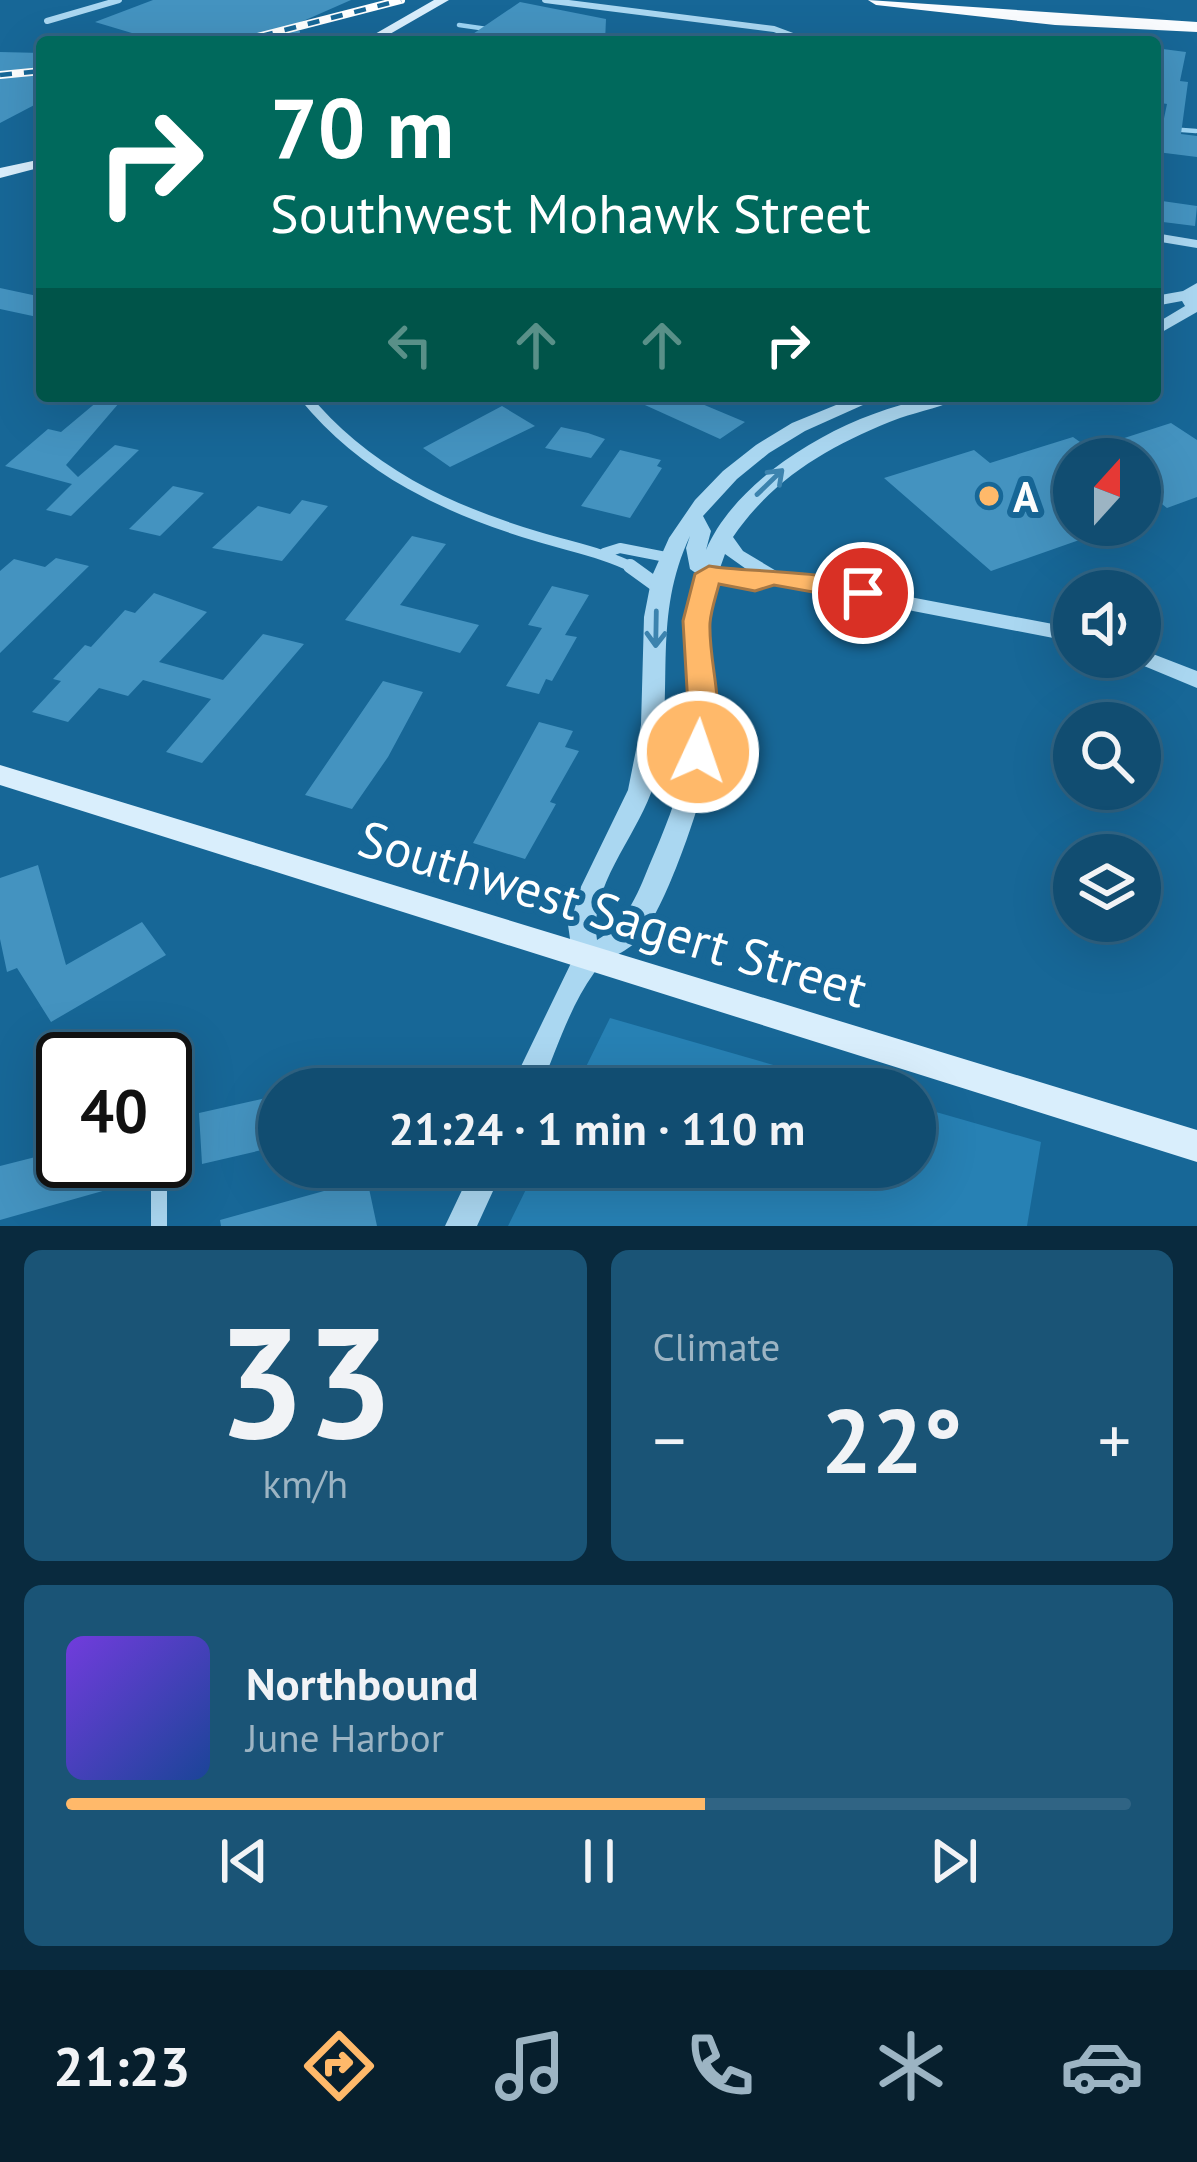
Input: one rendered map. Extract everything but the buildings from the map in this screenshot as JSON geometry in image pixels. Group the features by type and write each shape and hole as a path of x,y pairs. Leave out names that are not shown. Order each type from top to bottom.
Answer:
{"highway":[{"path":"876,0 1055,20 1197,23"},
{"path":"944,0 1197,23"}],"main road":[{"path":"378,36 443,0"},
{"path":"400,36 464,0"},
{"path":"0,173 36,164"},
{"name":"Southwest Sagert Street","path":"0,775 1197,1146"}],"street":[{"path":"47,21 119,0"},
{"path":"545,0 768,28 791,36"},
{"path":"1161,238 1197,244"},
{"path":"1161,299 1192,291 1192,308 1161,327"},
{"path":"309,402 348,445 435,499 515,530 604,553 647,574 659,587"},
{"path":"587,960 581,917 640,790 655,729 659,587 671,557 694,517 762,447 810,420 858,402"},
{"path":"535,1068 587,960 629,932 691,791 702,729 697,621 723,537 775,475 821,443 880,417 932,402"},
{"path":"694,517 701,536 696,565 709,574 755,583 772,577"},
{"path":"723,537 736,556 772,577 1053,631"},
{"path":"604,553 620,548 671,557"},
{"path":"1161,665 1197,680"},
{"path":"159,1226 160,1188"},
{"path":"461,1226 479,1188"}],"shaded area":[{"path":"610,1018 784,1068 585,1068"},
{"path":"936,1112 1041,1142 1027,1226 508,1226 527,1188 936,1188"}],"waterway":[{"path":"459,25 487,29"},
{"path":"1161,128 1196,131"}],"railway":[{"path":"261,36 401,0"},
{"path":"0,75 36,72"}],"place":[{"name":"A","path":"989,496"}],"route":[{"path":"698,752 702,706 697,621 709,574 755,583 772,577 863,593"}]}
